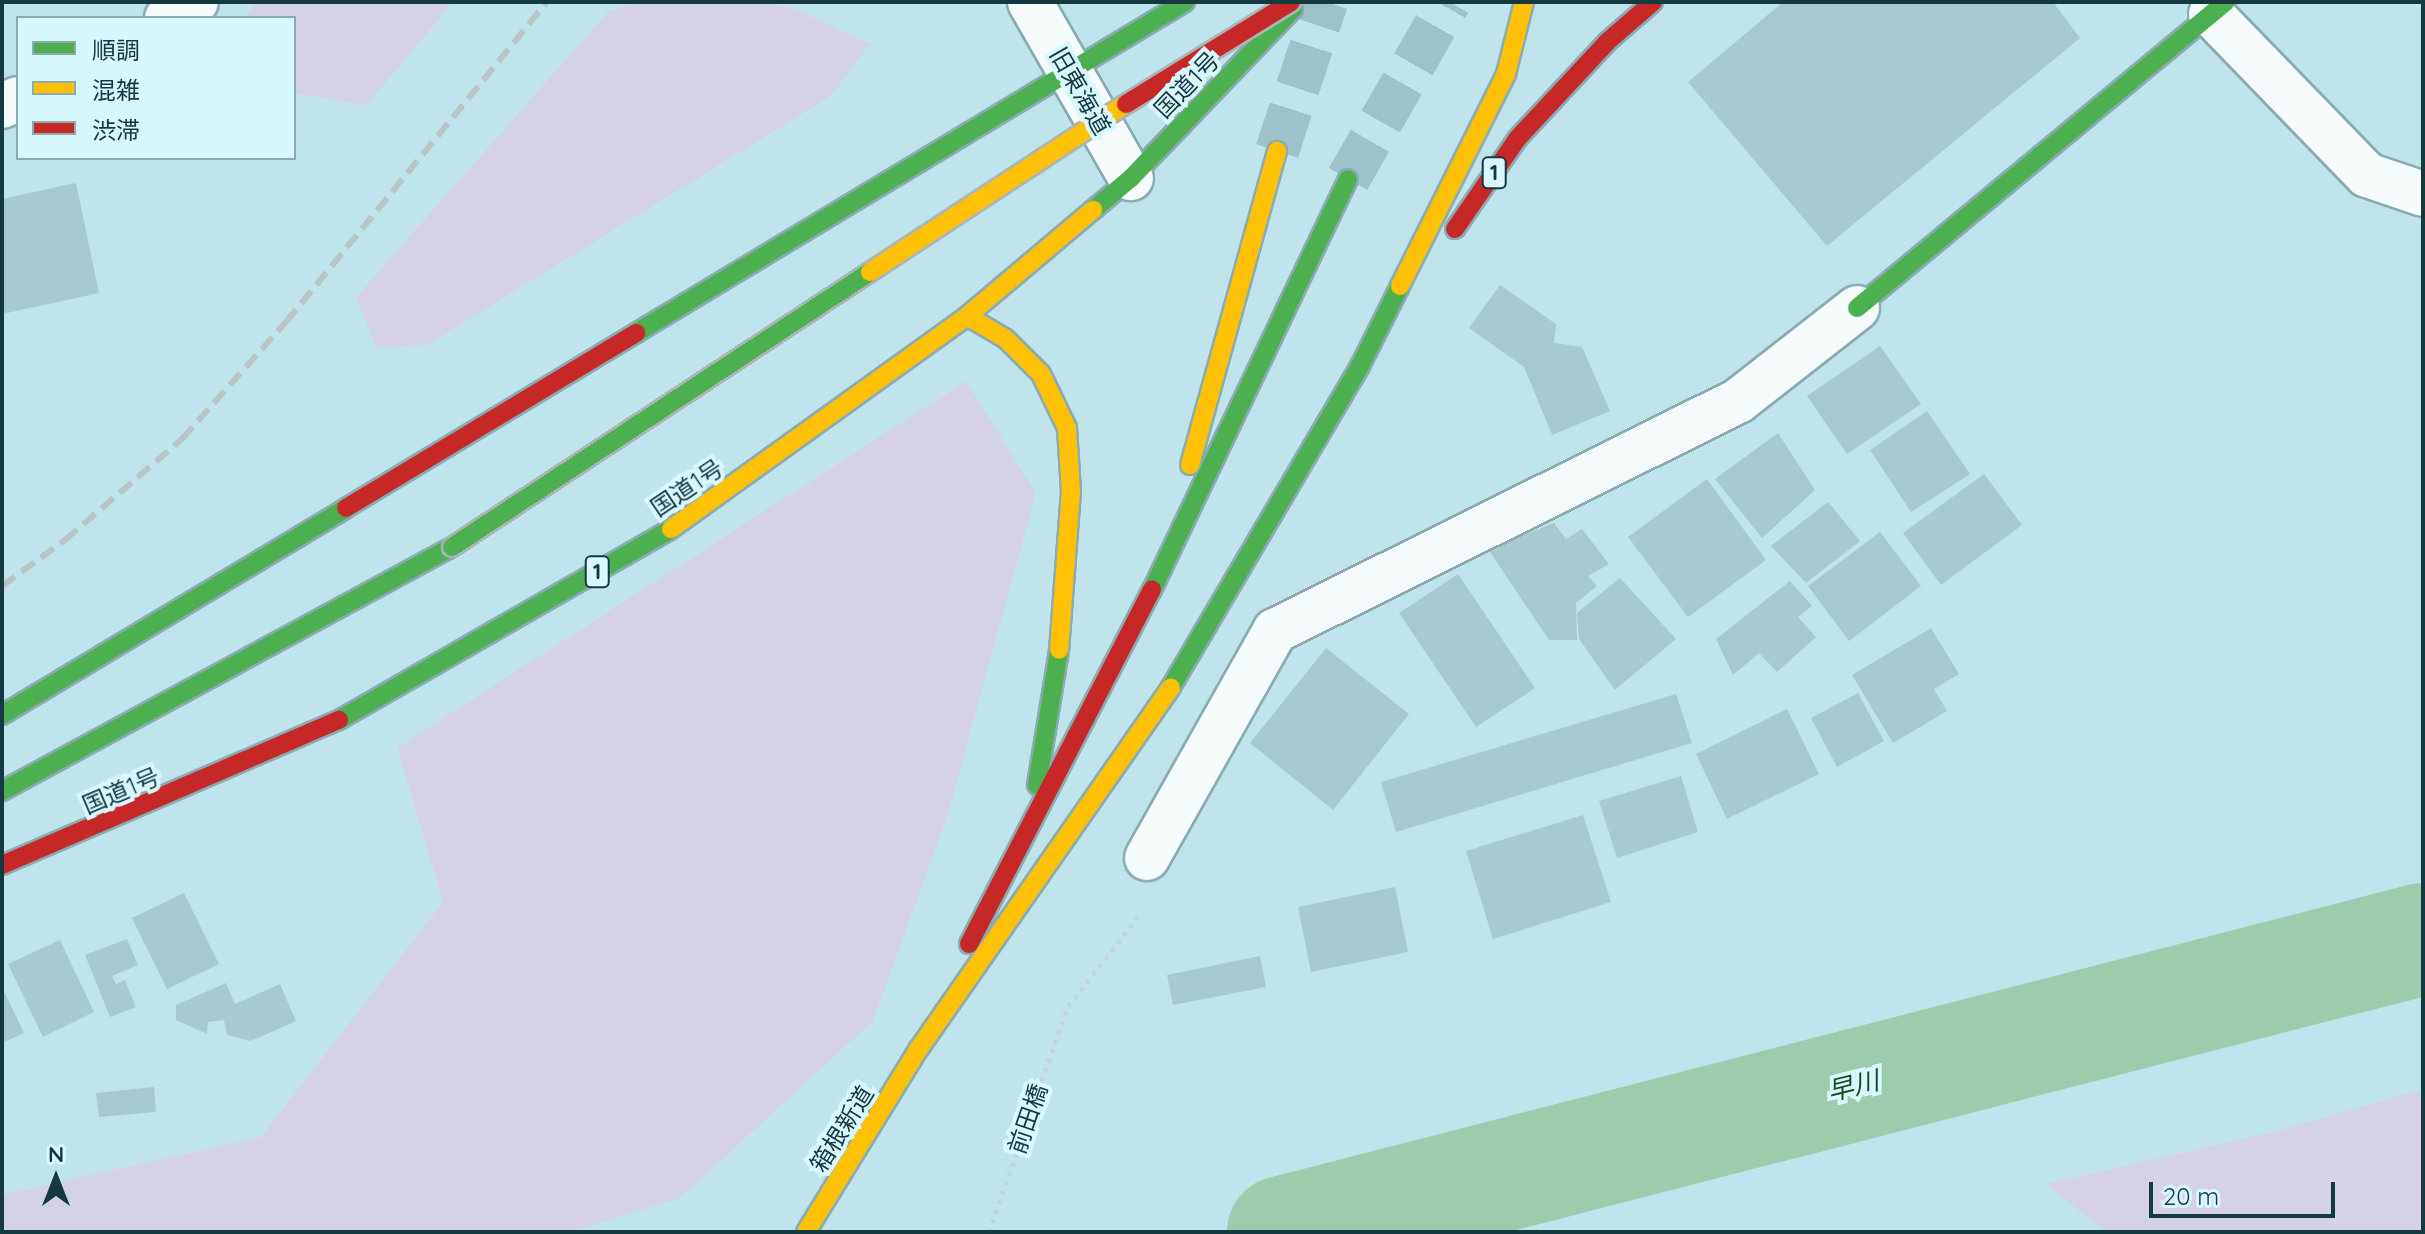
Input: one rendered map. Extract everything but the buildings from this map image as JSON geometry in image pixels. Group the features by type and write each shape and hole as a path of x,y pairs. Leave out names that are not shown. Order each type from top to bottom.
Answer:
{"main road":[{"path":"2,715 1185,2"},
{"path":"2,791 452,547 1088,128 1291,2"},
{"name":"国道1号","path":"2,865 329,725 681,523 967,316 1131,178 1300,2"},
{"name":"1","path":"918,1050 1162,701 1360,366 1506,74 1524,2"},
{"name":"1","path":"1360,366 1517,139 1607,42 1653,2"},
{"path":"1857,308 2219,8"},
{"name":"1","path":"1170,549 1215,364 1277,151"},
{"name":"1","path":"918,1050 1032,815 1127,643 1348,179"},
{"name":"1","path":"967,316 1006,339 1041,374 1067,428 1071,491 1062,632 1032,815"},
{"name":"箱根新道","path":"806,1232 918,1050"}],"street":[{"path":"171,16 196,2"},
{"name":"旧東海道","path":"1030,2 1131,178"},
{"path":"2219,8 2367,175 2423,194"},
{"path":"1147,858 1275,631 1738,401 1857,308"}],"path":[{"name":"前田橋","path":"989,1232 1068,1006 1145,908 1147,858"}],"shaded area":[{"path":"256,2 453,2 367,105 296,93 296,16 246,16"},
{"path":"638,2 765,2 797,10 870,44 831,96 427,345 377,349 356,297 608,12"},
{"path":"966,381 1036,493 947,817 873,1021 680,1198 569,1232 2,1232 2,1195 261,1137 443,902 397,748"},
{"path":"2423,1089 2423,1232 2106,1232 2046,1184 2273,1132"}],"waterway":[{"name":"早川","path":"1283,1232 2423,939"}],"tunnel":[{"path":"1277,151 1326,2"},
{"path":"1348,179 1449,2"}],"railway":[{"path":"2,586 65,540 182,439 286,322 547,2"}],"traffic: fast":[{"path":"636,333 1185,2"},
{"path":"1857,308 2226,2"},
{"path":"1093,210 1131,178 1293,9"},
{"path":"1152,590 1348,179"},
{"path":"452,547 870,272"},
{"path":"1171,687 1360,366 1400,286"},
{"path":"2,715 346,508"},
{"path":"339,720 671,529"},
{"path":"2,791 452,547"},
{"path":"1037,785 1059,650"}],"traffic: slow":[{"path":"1400,286 1506,74 1524,2"},
{"path":"870,272 1126,104"},
{"path":"1190,465 1277,151"},
{"path":"671,529 967,316 1093,210"},
{"path":"967,316 1006,339 1041,374 1067,428 1071,491 1059,650"},
{"path":"806,1232 918,1050 1171,687"}],"traffic: jam":[{"path":"1126,104 1291,2"},
{"path":"1455,229 1517,139 1607,42 1653,2"},
{"path":"346,508 636,333"},
{"path":"969,944 1152,590"},
{"path":"2,865 339,720"}]}
